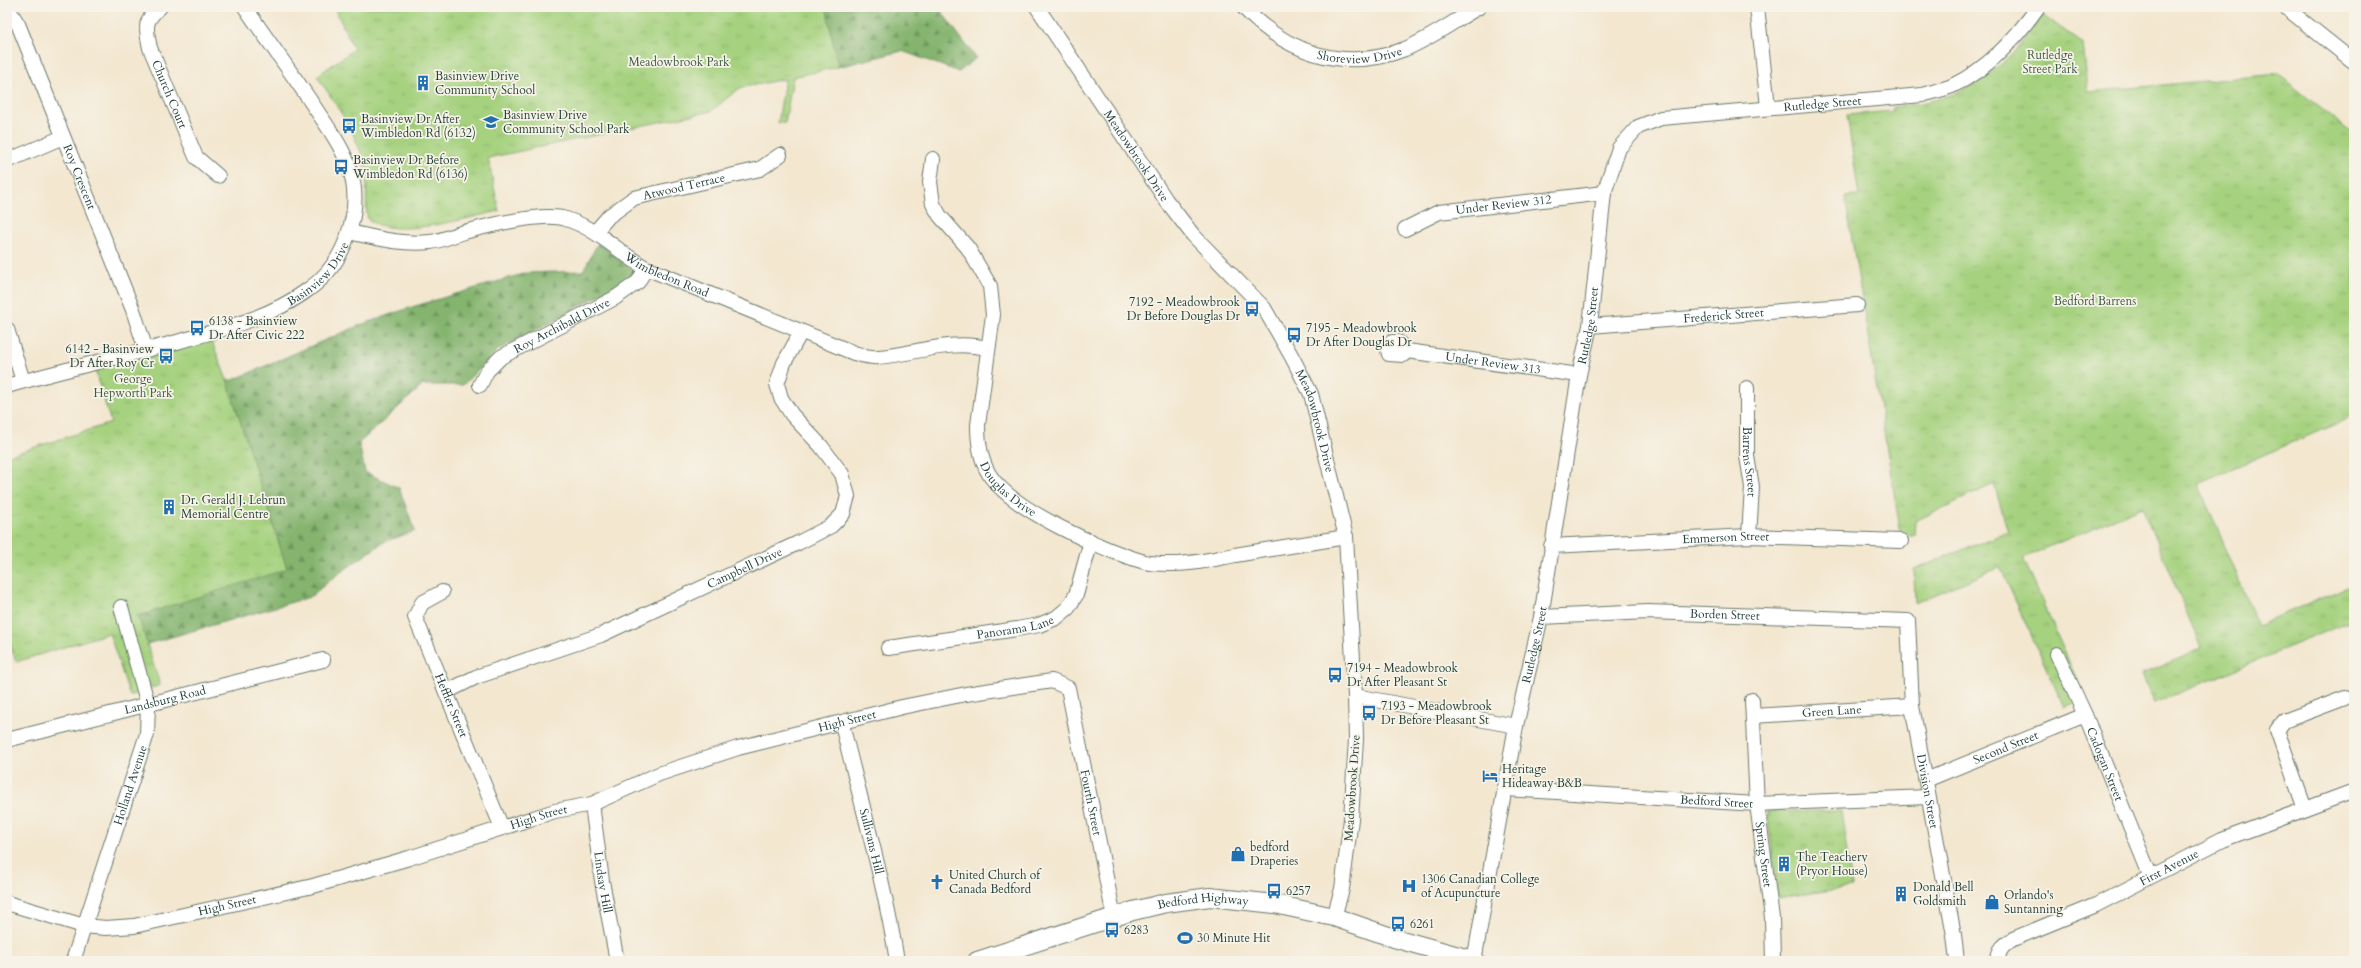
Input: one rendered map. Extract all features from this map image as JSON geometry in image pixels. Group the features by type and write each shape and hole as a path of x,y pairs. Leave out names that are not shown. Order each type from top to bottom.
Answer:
{"main road":[{"name":"Bedford Highway","path":"978,961 1114,917 1166,903 1210,896 1275,904 1334,917 1394,938 1475,961"}],"street":[{"name":"Roy Crescent","path":"7,7 18,24 133,310 146,350"},
{"name":"Church Court","path":"160,7 149,17 146,29 150,48 196,157 218,176"},
{"name":"Basinview Drive","path":"7,386 226,328 295,299 323,278 337,259 349,232 352,218 354,184 348,165 340,147 304,90 245,7"},
{"name":"Meadowbrook Drive","path":"1037,7 1166,200 1193,235 1264,308 1311,394 1346,537 1355,696 1356,739 1351,819 1342,889 1334,917"},
{"name":"Shoreview Drive","path":"1243,7 1257,22 1280,38 1320,55 1340,60 1360,60 1405,49 1430,37 1479,7"},
{"path":"1757,7 1768,107"},
{"name":"Rutledge Street","path":"1475,961 1516,726 1541,617 1551,546 1580,375 1590,326 1604,193 1618,148 1638,127 1661,118 1768,107 1922,95 1951,86 1973,74 1999,54 2014,39 2038,7"},
{"path":"2285,7 2354,62"},
{"path":"7,161 63,137"},
{"name":"Atwood Terrace","path":"596,231 609,216 634,198 760,169 780,155"},
{"name":"Douglas Drive","path":"933,159 930,182 933,204 940,216 968,248 990,286 993,314 978,425 981,458 989,474 999,487 1016,502 1090,541 1147,563 1171,564 1346,537"},
{"name":"Under Review 312","path":"1406,229 1439,212 1604,193"},
{"name":"Wimbledon Road","path":"349,232 400,243 431,242 469,231 547,216 565,218 596,231 627,257 646,268 835,347 877,357 917,350 970,344 988,348"},
{"name":"Roy Archibald Drive","path":"480,385 487,371 501,357 615,298 638,282 646,268"},
{"name":"Frederick Street","path":"1590,326 1857,304"},
{"path":"7,329 23,381"},
{"name":"Campbell Drive","path":"446,692 476,677 601,635 798,544 831,526 843,514 848,496 842,474 821,446 792,415 781,398 777,384 784,363 801,332"},
{"name":"Under Review 313","path":"1407,351 1580,375"},
{"name":"Barrens Street","path":"1747,388 1747,456 1752,488 1749,536"},
{"name":"Emmerson Street","path":"1551,546 1749,536 1901,541"},
{"name":"Panorama Lane","path":"888,648 1017,629 1039,625 1056,618 1068,608 1076,595 1090,541"},
{"name":"Heffler Street","path":"442,592 422,603 415,617 502,828"},
{"name":"Holland Avenue","path":"73,961 147,734 148,705 121,607"},
{"name":"Borden Street","path":"1541,617 1648,612 1908,621"},
{"name":"Division Street","path":"1908,621 1912,706 1957,961"},
{"name":"Cadogan Street","path":"2057,654 2085,715 2150,875"},
{"name":"Landsburg Road","path":"7,740 323,660"},
{"name":"High Street","path":"7,903 84,926 106,928 134,926 313,886 555,811 592,804 659,774 738,748 842,724 902,707 966,694 1052,681 1068,688"},
{"name":"Fourth Street","path":"1068,688 1114,917"},
{"path":"1355,696 1516,726"},
{"path":"2305,809 2277,730 2284,721 2345,698"},
{"name":"Spring Street","path":"1752,700 1757,804 1772,918 1773,961"},
{"name":"Green Lane","path":"1753,716 1912,706"},
{"name":"Second Street","path":"1926,780 2085,715"},
{"name":"Sullivans Hill","path":"842,724 865,818 878,860 888,904 897,961"},
{"name":"Bedford Street","path":"1504,789 1757,804 1928,798"},
{"name":"First Avenue","path":"1998,961 1998,954 2002,946 2013,939 2096,905 2150,875 2222,840 2354,791"},
{"name":"Lindsay Hill","path":"592,804 602,881 617,961"}],"green space":[{"name":"Basinview Drive Community School Park","path":"334,7 826,7 838,67 793,77 785,123 778,123 785,79 740,88 711,111 488,158 499,211 432,226 395,228 379,225 368,219 366,207 367,181 362,155 346,120 317,76 354,49"},
{"path":"826,7 938,7 976,58 959,72 902,51 838,67"},
{"name":"Bedford Barrens","path":"2043,15 2083,44 2088,92 2278,74 2354,135 2354,421 2352,417 2198,483 2258,625 2354,584 2354,620 2155,703 2142,674 2202,649 2142,507 2023,558 2085,698 2064,707 2000,567 1915,603 1914,569 2008,532 1994,484 1915,521 1914,535 1901,535 1845,197 1859,196 1847,115 1893,111 1893,107 1942,98 1962,90 1980,80 2012,54"},
{"path":"598,243 641,273 498,350 463,385 423,385 359,443 365,472 399,488 415,531 384,542 334,577 310,597 147,644 138,616 287,568 227,380 233,380 360,325 412,307 526,273 583,271"},
{"name":"George Hepworth Park","path":"209,334 227,380 287,569 138,616 160,685 130,696 109,633 16,662 7,635 7,456 111,423 94,366"},
{"path":"1767,811 1841,811 1852,887 1778,898"}],"place":[{"name":"Basinview Drive Community School","path":"423,83"},
{"name":"Basinview Drive Community School Park","path":"491,122"},
{"name":"Basinview Dr After Wimbledon Rd (6132)","path":"349,126"},
{"name":"Basinview Dr Before Wimbledon Rd (6136)","path":"341,167"},
{"name":"7192 - Meadowbrook Dr Before Douglas Dr","path":"1252,309"},
{"name":"6138 - Basinview Dr After Civic 222","path":"197,328"},
{"name":"7195 - Meadowbrook Dr After Douglas Dr","path":"1294,335"},
{"name":"6142 - Basinview Dr After Roy Cr","path":"166,356"},
{"name":"Dr. Gerald J. Lebrun Memorial Centre","path":"169,507"},
{"name":"7194 - Meadowbrook Dr After Pleasant St","path":"1335,675"},
{"name":"7193 - Meadowbrook Dr Before Pleasant St","path":"1369,713"},
{"name":"Heritage Hideaway B&B","path":"1490,776"},
{"name":"bedford Draperies","path":"1238,854"},
{"name":"The Teachery (Pryor House)","path":"1784,864"},
{"name":"United Church of Canada Bedford","path":"937,882"},
{"name":"1306 Canadian College of Acupuncture","path":"1409,886"},
{"name":"6257","path":"1274,891"},
{"name":"Donald Bell Goldsmith","path":"1901,894"},
{"name":"Orlando's Suntanning","path":"1992,902"},
{"name":"6261","path":"1398,924"},
{"name":"6283","path":"1112,930"},
{"name":"30 Minute Hit","path":"1185,938"}],"park label":[{"name":"Meadowbrook Park","path":"679,62"},
{"name":"Rutledge Street Park","path":"2050,62"}]}
